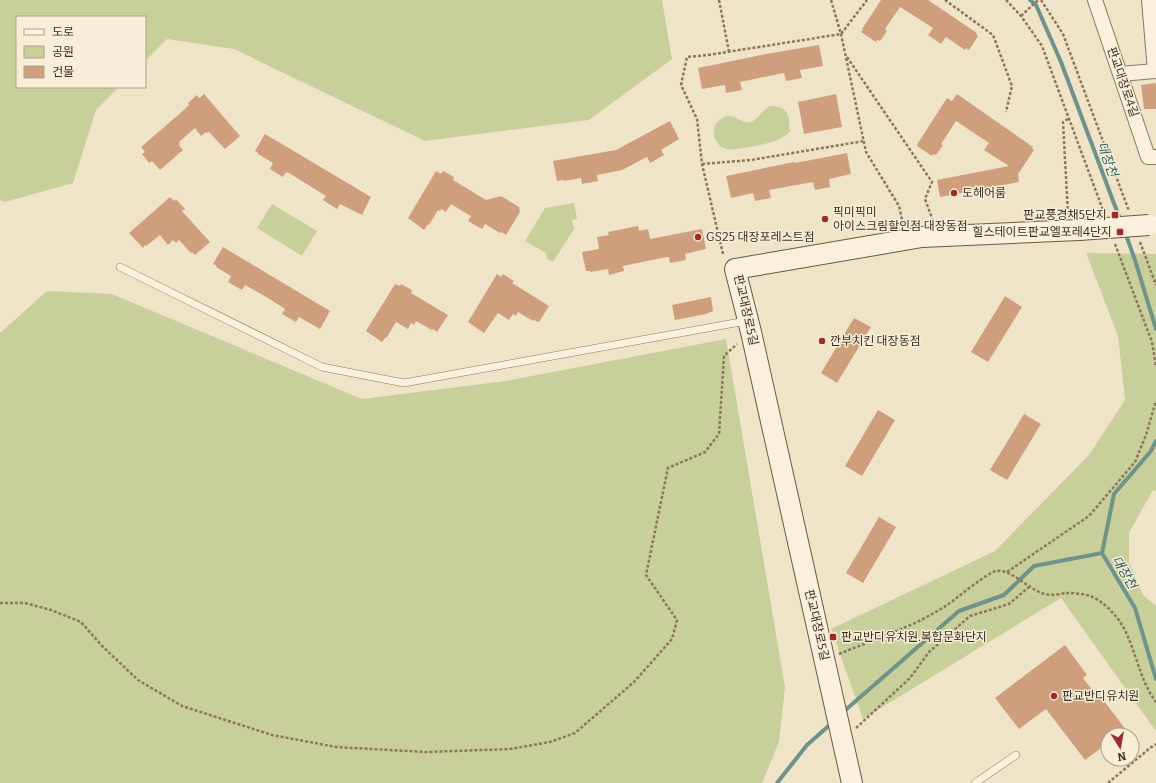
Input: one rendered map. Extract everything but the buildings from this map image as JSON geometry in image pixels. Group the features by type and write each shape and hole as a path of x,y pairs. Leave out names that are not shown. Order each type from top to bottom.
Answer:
{"street":[{"name":"판교대장로4길","path":"1095,0 1148,157 1156,157"},
{"path":"1120,74 1155,71 1149,0"},
{"name":"판교대장로5길","path":"842,739 832,688 750,326 735,270 922,237 1074,231 1148,230"},
{"path":"842,739 852,783"}],"lane":[{"path":"120,267 322,367 404,383 750,326"},
{"path":"975,783 1016,755"}],"path":[{"path":"720,0 729,52"},
{"path":"831,0 846,55 866,152 899,206 906,240"},
{"path":"723,254 702,164 697,119 682,85 687,57 729,52 841,34 867,0"},
{"path":"945,0 993,35 1012,86 1006,112"},
{"path":"1006,0 1021,16 1042,46 1105,216"},
{"path":"1021,16 1038,0"},
{"path":"1041,0 1063,34 1129,211"},
{"path":"846,55 932,182 925,199 938,236"},
{"path":"1068,119 1063,122 1074,231"},
{"path":"702,164 751,160 864,141"},
{"path":"1148,230 1156,285"},
{"path":"1113,239 1152,342 1156,366"},
{"path":"0,603 25,603 51,610 81,622 102,646 138,680 182,706 272,734 336,747 426,752 510,749 550,742 575,733 634,682 672,639 677,620 646,574 668,468 705,452 719,434 724,356 750,326"},
{"path":"1007,572 1089,516 1135,462 1146,435 1156,401"},
{"path":"1152,415 1156,416"},
{"path":"825,660 921,621 947,605 995,571 1007,572 1028,587 1046,594 1071,593 1093,597 1112,612 1124,629 1144,680 1156,702"},
{"path":"842,739 910,678 929,652 943,638 970,616 1009,604 1028,587"},
{"path":"1108,783 1156,744"}],"green space":[{"path":"0,0 662,0 672,59 589,120 425,141 234,49 167,39 146,60 146,16 16,16 16,88 118,88 96,110 73,183 5,202 0,200"},
{"path":"771,106 784,109 788,114 790,131 786,135 771,142 737,149 724,148 717,142 714,137 714,129 720,119 731,116 746,122 750,122 755,120"},
{"path":"574,203 577,219 572,220 574,229 553,262 547,259 546,253 525,241 545,208"},
{"path":"272,204 317,231 302,256 257,228"},
{"path":"1086,253 1156,254 1156,491 1153,490 1129,533 1129,562 1143,595 1156,606 1156,729 1155,730 1061,598 863,719 831,629 995,551 1089,455 1125,400 1118,336"},
{"path":"47,291 112,294 362,399 506,381 726,339 785,687 779,742 762,783 0,783 0,333"}],"waterway":[{"name":"대장천","path":"1030,0 1036,5 1061,62 1121,222"},
{"name":"대장천","path":"1125,232 1156,329"},
{"name":"대장천","path":"1156,441 1151,451 1114,494 1102,553 1135,608 1156,679"},
{"path":"842,713 959,611 1004,595 1034,566 1102,553"},
{"path":"777,783 807,745 833,722"}],"place":[{"name":"도헤어룸","path":"954,193"},
{"name":"판교풍경채5단지","path":"1115,215"},
{"name":"픽미픽미 아이스크림할인점 대장동점","path":"825,219"},
{"name":"힐스테이트판교엘포레4단지","path":"1120,232"},
{"name":"GS25 대장포레스트점","path":"698,237"},
{"name":"깐부치킨 대장동점","path":"822,341"},
{"name":"판교반디유치원.복합문화단지","path":"833,637"},
{"name":"판교반디유치원","path":"1054,696"}]}
